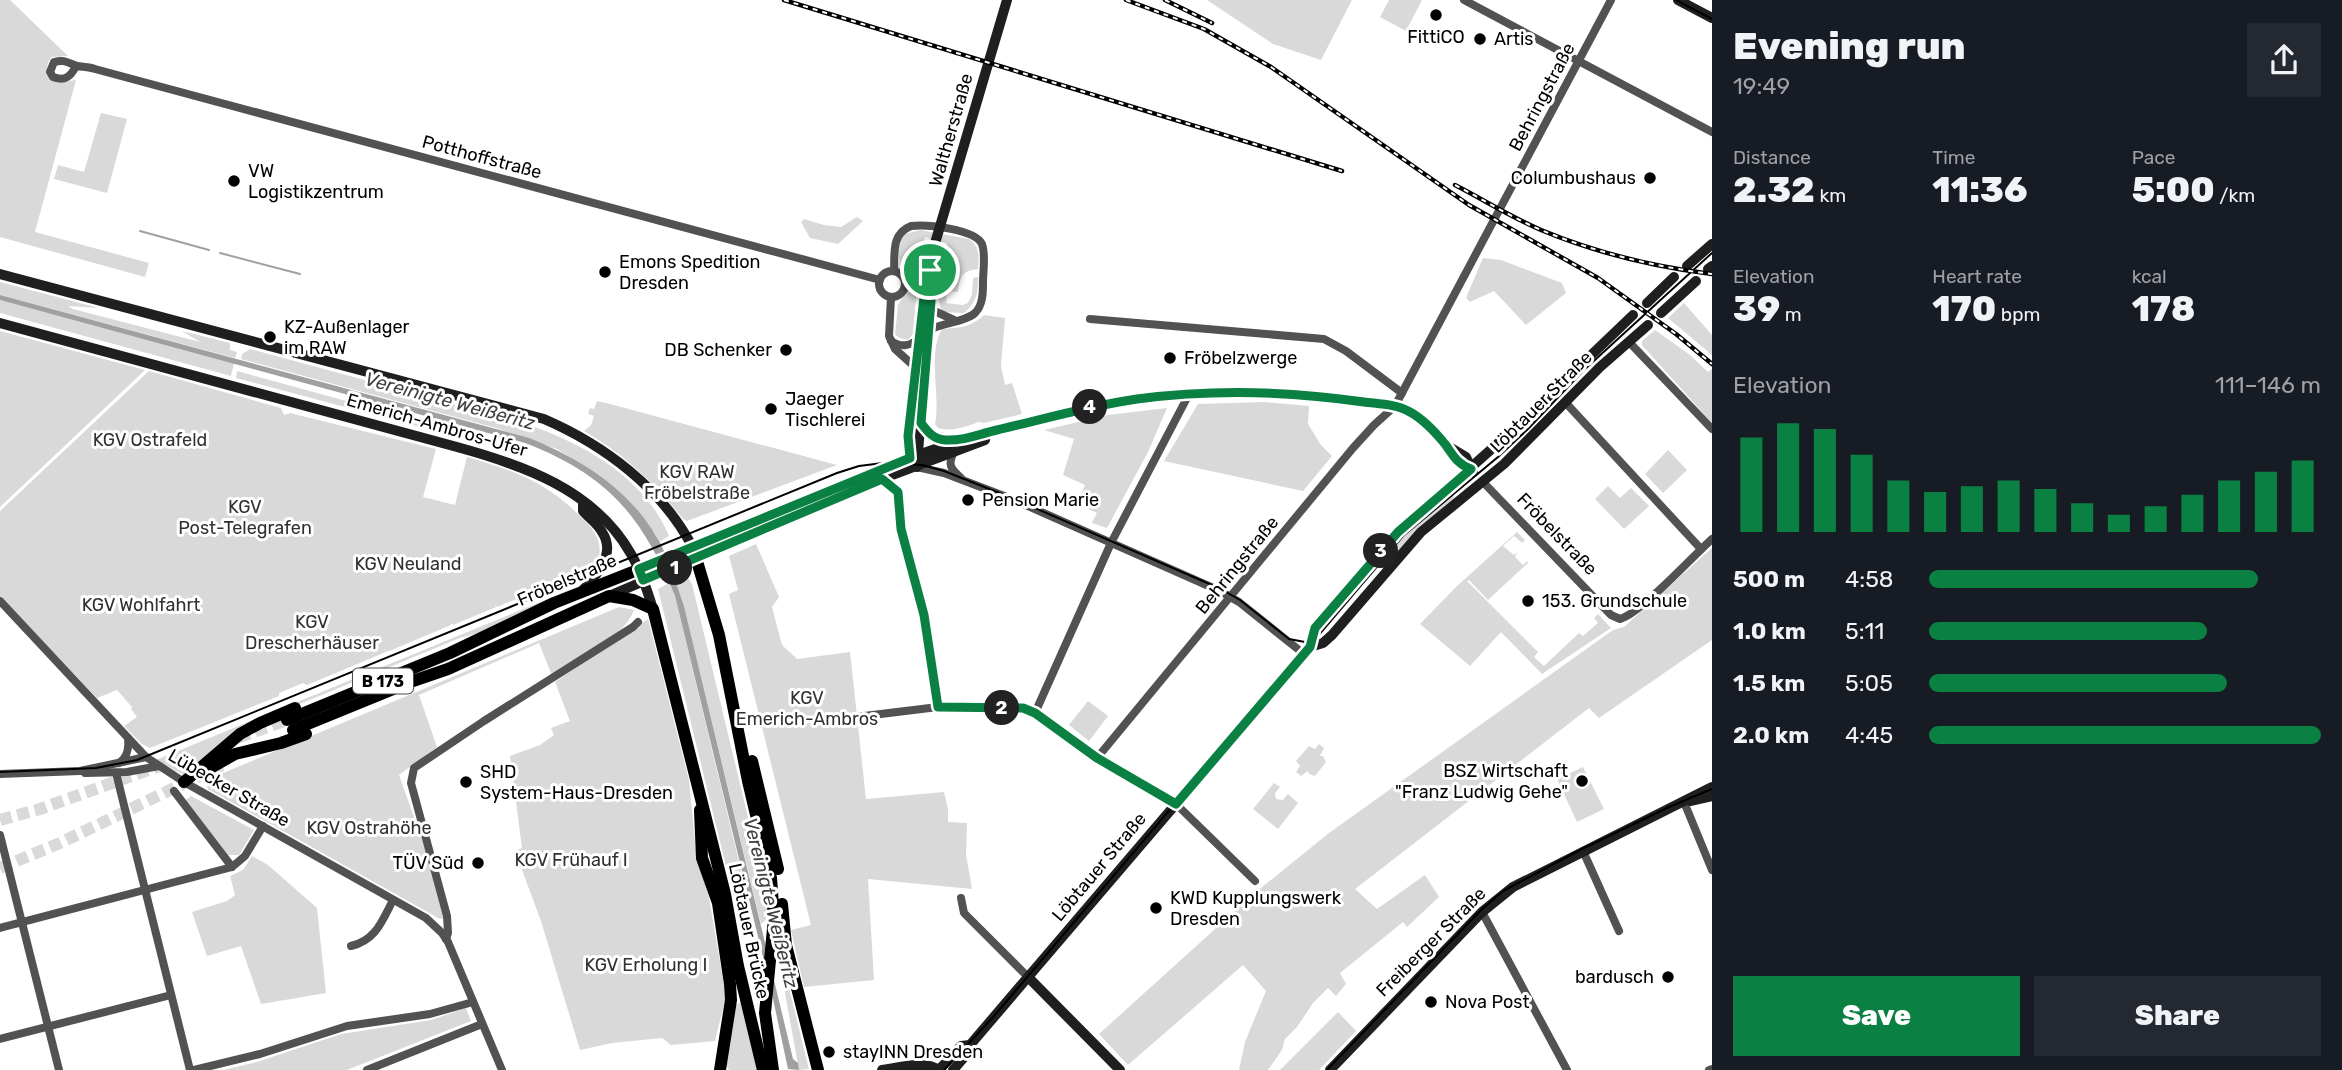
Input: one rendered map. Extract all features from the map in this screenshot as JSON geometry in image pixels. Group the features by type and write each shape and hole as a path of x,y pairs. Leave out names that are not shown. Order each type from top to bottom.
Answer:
{"main road":[{"name":"Waltherstraße","path":"915,460 908,436 925,289 936,239 1007,0"},
{"path":"1678,0 1712,18"},
{"path":"1687,265 1712,244"},
{"name":"Waltherstraße","path":"915,460 929,330 930,270"},
{"name":"Emerich-Ambros-Ufer","path":"0,274 544,419 592,443 639,477 669,510 695,553 719,635 733,708"},
{"path":"1647,303 1674,277"},
{"path":"1661,313 1696,281"},
{"name":"Löbtauer Straße","path":"953,1070 967,1054 970,1045 1307,651 1315,628 1398,532 1471,469 1633,314"},
{"name":"Emerich-Ambros-Ufer","path":"0,323 501,459 544,476 583,502 618,536 645,573 701,799"},
{"name":"Löbtauer Straße","path":"1307,651 1332,635 1412,541 1511,457 1565,402 1648,325"},
{"name":"Fröbelstraße","path":"695,553 967,439 1100,405 1189,394 1268,393 1328,397 1395,406 1409,411 1445,444 1466,457 1471,469 1482,481"},
{"path":"921,423 933,437 946,440 967,439"},
{"name":"Fröbelstraße","path":"290,725 438,649 461,641 478,639 581,592 645,573 882,479 915,460 954,452 1023,424"},
{"path":"581,592 600,570 606,557 603,533 583,511 583,502"},
{"name":"Fröbelstraße","path":"290,725 415,689 449,669 609,596 645,573"},
{"path":"609,596 633,600 653,608"},
{"path":"733,708 747,736 777,865 786,944 818,1070"},
{"name":"Löbtauer Brücke","path":"733,708 773,894 774,932 765,1013 774,1070"},
{"path":"188,784 226,758 290,725"},
{"path":"188,784 240,734 290,725"},
{"name":"Freiberger Straße","path":"1330,1070 1482,912 1513,887 1712,787"},
{"name":"Freiberger Straße","path":"1684,802 1712,796"},
{"path":"701,799 699,822 702,858 718,903 730,984 731,1000 720,1070"},
{"name":"Löbtauer Brücke","path":"701,799 763,1070"},
{"path":"1029,978 1120,1070"},
{"name":"Löbtauer Straße","path":"939,1070 961,1046 970,1045"},
{"path":"882,1070 914,1068 925,1064 933,1065 939,1070"}],"street":[{"path":"1464,0 1712,132"},
{"name":"Behringstraße","path":"1097,758 1360,440 1395,406 1611,0"},
{"name":"Potthoffstraße","path":"76,66 108,72 880,280"},
{"path":"894,271 897,237 905,228 917,225 963,232 976,236 983,246 982,299 976,312 929,330"},
{"path":"894,271 902,275 905,284 903,292 891,297 880,289 880,280 885,273 894,271"},
{"path":"891,297 888,328 891,341 895,349 916,368"},
{"path":"930,309 954,320"},
{"path":"1090,319 1324,339 1346,351 1402,393"},
{"path":"891,341 908,345 920,338"},
{"path":"1629,342 1712,429"},
{"path":"1035,713 1111,543 1189,394"},
{"path":"1565,402 1701,549 1712,539"},
{"path":"954,452 950,464 963,480"},
{"path":"915,460 1232,597 1307,651"},
{"path":"882,479 898,492 901,529 924,615 938,707"},
{"name":"Fröbelstraße","path":"1482,481 1611,615 1620,619 1626,618 1651,597 1701,549"},
{"name":"Lübecker Straße","path":"0,601 146,757 188,784 426,918 446,939 502,1070"},
{"path":"446,939 447,916 411,783 414,768 638,622"},
{"path":"856,717 938,707 1023,708 1035,713 1097,758 1176,804 1255,881"},
{"path":"116,769 128,752 128,738"},
{"path":"116,769 146,757"},
{"path":"0,774 83,773 159,766"},
{"path":"116,769 192,1070 260,1054 347,1026 430,1014 473,1002"},
{"path":"174,791 232,867"},
{"path":"1684,802 1712,870"},
{"path":"0,928 232,867 245,856 262,826"},
{"path":"0,835 59,1070"},
{"path":"1583,851 1619,931"},
{"path":"961,898 964,913 1029,978"},
{"path":"351,946 362,943 376,932 393,900"},
{"path":"1482,912 1567,1070"},
{"path":"0,1039 172,995"},
{"path":"367,1070 482,1024"}],"green space":[{"path":"0,0 10,0 68,56 52,57 48,62 46,75 57,83 76,80 35,232 149,263 145,277 0,237"},
{"path":"1207,0 1352,0 1321,60 1273,44"},
{"path":"1389,0 1422,0 1406,31 1380,17"},
{"path":"101,113 127,119 107,193 54,179 58,165 84,172"},
{"path":"857,217 863,221 838,244 810,238 801,222 804,219 841,227"},
{"path":"920,230 969,239 977,249 978,269 963,275 958,292 947,291 946,303 968,303 972,294 973,278 978,277 978,288 974,301 964,313 942,312 939,287 947,243 925,237 919,261 913,334 908,340 895,334 898,305 908,289 908,280 902,272 898,253 900,240 905,234"},
{"path":"1483,258 1501,260 1562,283 1566,293 1526,325 1494,291 1470,302 1466,298"},
{"path":"0,282 99,308 68,306 73,309 200,342 182,331 230,343 230,350 237,352 235,358 0,295"},
{"path":"0,300 234,363 231,376 0,313"},
{"path":"1684,303 1712,335 1712,355 1668,318"},
{"path":"984,315 1005,318 1001,366 1005,385 1012,383 1022,414 958,428 938,428 935,424 935,351 942,329 970,324"},
{"path":"1655,330 1690,355 1708,372 1712,369 1712,423 1642,345 1642,341"},
{"path":"0,331 145,370 0,507"},
{"path":"250,349 523,423 567,440 608,464 627,479 658,515 669,536 659,542 621,494 600,476 557,449 496,428 241,359 242,354"},
{"path":"149,371 281,408 284,415 290,413 436,449 423,497 455,505 467,457 514,472 554,494 586,522 598,539 600,552 596,566 547,586 545,584 545,587 497,607 495,604 496,607 453,625 451,623 387,652 385,650 386,652 307,685 303,683 279,693 279,696 150,748 142,744 124,726 137,717 117,690 97,698 0,596 0,511"},
{"path":"237,371 405,417 435,431 236,378"},
{"name":"KGV RAW Fröbelstraße","path":"597,401 837,465 687,521 638,470 584,431 591,425 594,416 588,414"},
{"path":"1264,402 1309,406 1308,424 1321,445 1332,456 1303,491 1164,461 1198,404"},
{"path":"1167,408 1148,452 1107,528 1092,523 1097,513 1077,504 1085,485 1063,475 1074,439 1044,430 1108,415"},
{"path":"1668,450 1687,470 1663,493 1645,474"},
{"path":"1608,486 1620,498 1631,488 1649,506 1624,529 1595,499"},
{"path":"1450,491 1455,499 1416,531 1385,568 1376,561 1397,537"},
{"path":"1517,532 1525,540 1522,543 1514,536 1503,546 1514,555 1517,552 1515,557 1523,565 1527,561 1528,563 1488,600 1467,581 1538,652 1534,657 1544,666 1579,633 1583,636 1598,623 1594,618 1598,614 1611,628 1542,674 1501,632 1470,666 1420,624 1457,586"},
{"name":"KGV Emerich-Ambros","path":"756,544 779,597 772,607 782,645 797,659 850,652 866,799 944,792 948,822 967,823 966,854 972,889 868,879 874,980 804,987 791,930 811,925 729,594 738,590 729,556"},
{"path":"1712,548 1712,640 1599,718 1589,708 1355,889 1377,909 1425,875 1439,897 1407,927 1403,922 1340,973 1346,984 1336,996 1328,988 1313,1003 1297,1027 1285,1039 1282,1050 1268,1070 1239,1070 1245,1042 1266,991 1243,965 1128,1065 1099,1034 1256,892 1329,833 1613,630 1624,627"},
{"path":"687,577 692,584 765,888 769,918 761,924 684,606 675,580"},
{"path":"669,583 675,596 753,920 741,927 658,589"},
{"path":"579,586 482,632 460,638 266,718 184,775 156,760"},
{"name":"KGV Ostrahöhe","path":"619,607 634,610 620,630 599,648 552,676 539,643 419,695 437,747 399,775 439,887 444,918 440,919 208,789 206,782 209,779"},
{"name":"KGV Erholung I","path":"648,619 689,780 696,852 709,898 725,1000 715,1041 671,1045 662,1038 612,1043 580,1050 541,921 515,851 522,848 510,756 540,745 554,735 551,728 570,721 555,682"},
{"path":"1088,701 1108,716 1089,741 1069,725"},
{"path":"1319,744 1324,748 1320,756 1323,756 1326,762 1315,776 1308,771 1301,776 1296,772 1300,766 1296,761 1309,746 1315,749"},
{"path":"1583,767 1604,809 1577,822 1557,779"},
{"path":"1274,783 1280,787 1275,793 1276,799 1283,800 1288,794 1298,803 1278,829 1253,809"},
{"path":"191,796 254,830 239,855 228,855 186,800"},
{"path":"252,856 268,865 317,908 326,993 261,1004 241,946 207,956 192,912 227,901 235,895 230,876 243,870"},
{"path":"787,980 809,1069 799,1070 785,993"},
{"path":"742,1002 758,1070 729,1070 727,1066 735,1005"},
{"path":"466,1008 471,1021 347,1070 223,1070 257,1062 341,1034 431,1020"},
{"path":"1338,1012 1356,1031 1319,1070 1280,1070"}],"shaded area":[{"path":"0,295 529,438 584,465 617,489 645,519 661,544 684,606 793,1059 798,1063 799,1070 788,1069 675,596 649,543 619,502 579,469 525,443 0,300"}],"waterway":[{"path":"140,231 209,250"},
{"path":"220,253 300,274"}],"tunnel":[{"path":"0,820 40,809 287,720"},
{"path":"0,868 60,843 222,765"}],"tram line":[{"path":"1676,0 1712,19"},
{"path":"944,1070 994,1016 1403,536 1498,457 1585,369 1712,253"},
{"path":"0,772 96,768 137,760 837,473 859,466 883,463 922,465 1012,498 1221,589 1240,600 1289,639 1305,642 1320,633"},
{"path":"1327,1070 1481,910 1503,891 1582,849 1712,789"}],"railway":[{"path":"784,0 1342,171"},
{"path":"1126,0 1204,29 1271,67 1469,205 1598,278 1676,334 1712,364"},
{"path":"1165,0 1212,23"},
{"path":"1455,185 1530,225 1561,238 1647,263 1712,274"}],"place":[{"name":"FittiCO","path":"1436,15"},
{"name":"Artis","path":"1480,39"},
{"name":"Columbushaus","path":"1650,178"},
{"name":"VW Logistikzentrum","path":"234,181"},
{"name":"Emons Spedition Dresden","path":"605,272"},
{"name":"KZ-Außenlager im RAW","path":"270,337"},
{"name":"DB Schenker","path":"786,350"},
{"name":"Fröbelzwerge","path":"1170,358"},
{"name":"Jaeger Tischlerei","path":"771,409"},
{"name":"Pension Marie","path":"968,500"},
{"name":"153. Grundschule","path":"1528,601"},
{"name":"BSZ Wirtschaft \"Franz Ludwig Gehe\"","path":"1582,781"},
{"name":"SHD System-Haus-Dresden","path":"466,782"},
{"name":"TÜV Süd","path":"478,863"},
{"name":"KWD Kupplungswerk Dresden","path":"1156,908"},
{"name":"bardusch","path":"1668,977"},
{"name":"Nova Post","path":"1431,1002"},
{"name":"stayINN Dresden","path":"829,1052"}],"route":[{"path":"930,270 932,289 921,423 933,437 946,440 967,439 1100,405 1136,400 1214,392 1268,393 1318,396 1395,406 1409,411 1445,444 1459,463 1471,469 1398,532 1315,628 1310,647 1176,804 1097,758 1035,713 1023,708 938,707 924,615 901,529 898,492 882,479 643,580 639,569 910,458 908,436 925,289 930,270"}],"water label":[{"name":"Vereinigte Weißeritz","path":"450,401"},
{"name":"Vereinigte Weißeritz","path":"771,903"}],"park label":[{"name":"KGV Ostrafeld","path":"150,440"},
{"name":"KGV Post-Telegrafen","path":"245,517"},
{"name":"KGV Neuland","path":"408,564"},
{"name":"KGV Wohlfahrt","path":"141,605"},
{"name":"KGV Drescherhäuser","path":"312,632"},
{"name":"KGV Frühauf I","path":"571,860"}]}
